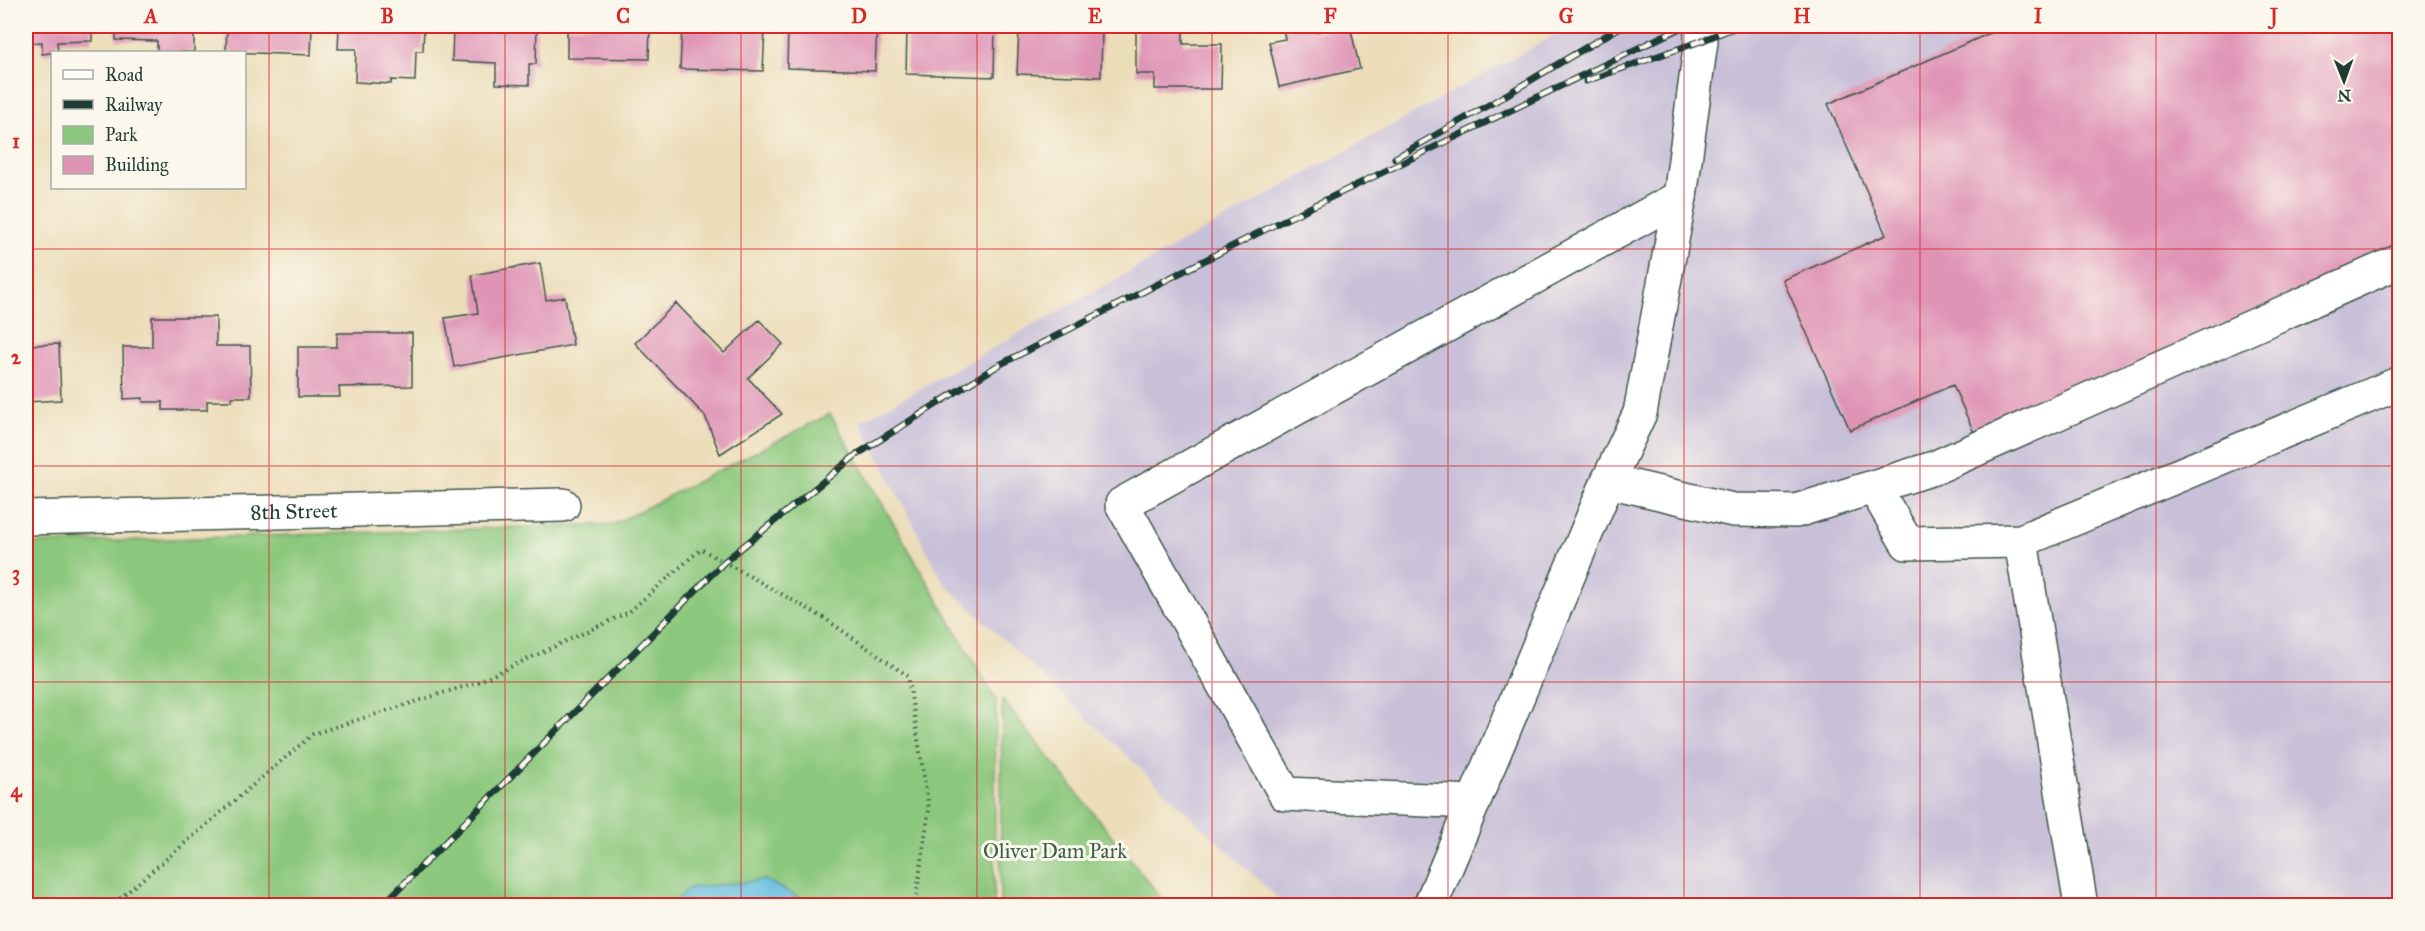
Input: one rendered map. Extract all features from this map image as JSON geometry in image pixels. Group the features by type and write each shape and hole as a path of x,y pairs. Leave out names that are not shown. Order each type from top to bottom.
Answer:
{"street":[{"path":"1430,906 1608,481 1640,413 1680,197 1701,41 1701,26"},
{"path":"1474,802 1285,794 1122,504 1680,197"},
{"path":"1608,481 1732,510 1796,511 1934,468 2400,261"},
{"path":"1874,487 1907,543 2021,542 2400,383"},
{"name":"8th Street","path":"26,518 563,505"},
{"path":"2021,542 2080,906"}],"path":[{"path":"111,906 313,734 478,682 629,612 701,549 824,618 908,676 929,809 915,906"}],"shaded area":[{"path":"1571,26 2399,26 2399,905 1285,905 944,583 860,422"}],"green space":[{"path":"830,414 996,700 994,905 26,905 26,544 614,524"},
{"name":"Oliver Dam Park","path":"1002,699 1167,905 1000,905"}],"water":[{"path":"765,880 813,905 671,905 689,888"}],"building":[{"path":"26,26 92,26 92,41 57,42 58,51 51,51 51,53 42,54 42,42 26,43"},
{"path":"116,26 194,26 194,51 157,51 157,41 116,40"},
{"path":"227,26 312,26 311,55 226,51"},
{"path":"339,26 424,26 423,51 416,51 415,81 391,80 391,84 355,82 356,49 338,49"},
{"path":"453,26 537,26 536,64 529,64 529,85 496,84 496,63 452,61"},
{"path":"567,26 650,26 649,59 567,58"},
{"path":"682,26 765,28 763,71 680,69"},
{"path":"788,26 877,26 875,71 787,68"},
{"path":"907,26 995,26 994,77 906,74"},
{"path":"1038,26 1102,26 1101,77 1017,74 1019,29 1038,29"},
{"path":"1313,26 1315,32 1350,26 1360,69 1279,87 1269,42 1285,39 1283,29"},
{"path":"1455,26 1470,26 1462,33"},
{"path":"2006,26 2400,26 2400,248 1975,435 1953,385 1850,430 1783,280 1886,235 1828,104"},
{"path":"1183,30 1183,44 1222,44 1221,89 1155,89 1155,74 1136,74 1136,31"},
{"path":"540,263 546,300 565,297 573,345 454,367 445,318 478,313 472,275"},
{"path":"676,303 724,353 759,320 783,344 748,378 782,414 720,454 705,416 635,343"},
{"path":"152,317 216,317 216,346 250,346 251,397 232,397 232,401 207,401 207,410 163,410 163,402 143,402 143,398 124,399 123,347 152,347"},
{"path":"337,333 412,333 412,386 339,387 340,397 298,397 298,347 337,347"},
{"path":"59,344 61,400 26,402 26,345"}],"railway":[{"path":"1395,158 1622,26"},
{"path":"382,906 724,562 856,455 997,366 1274,225 1684,26"},
{"path":"1586,81 1738,26"}]}
